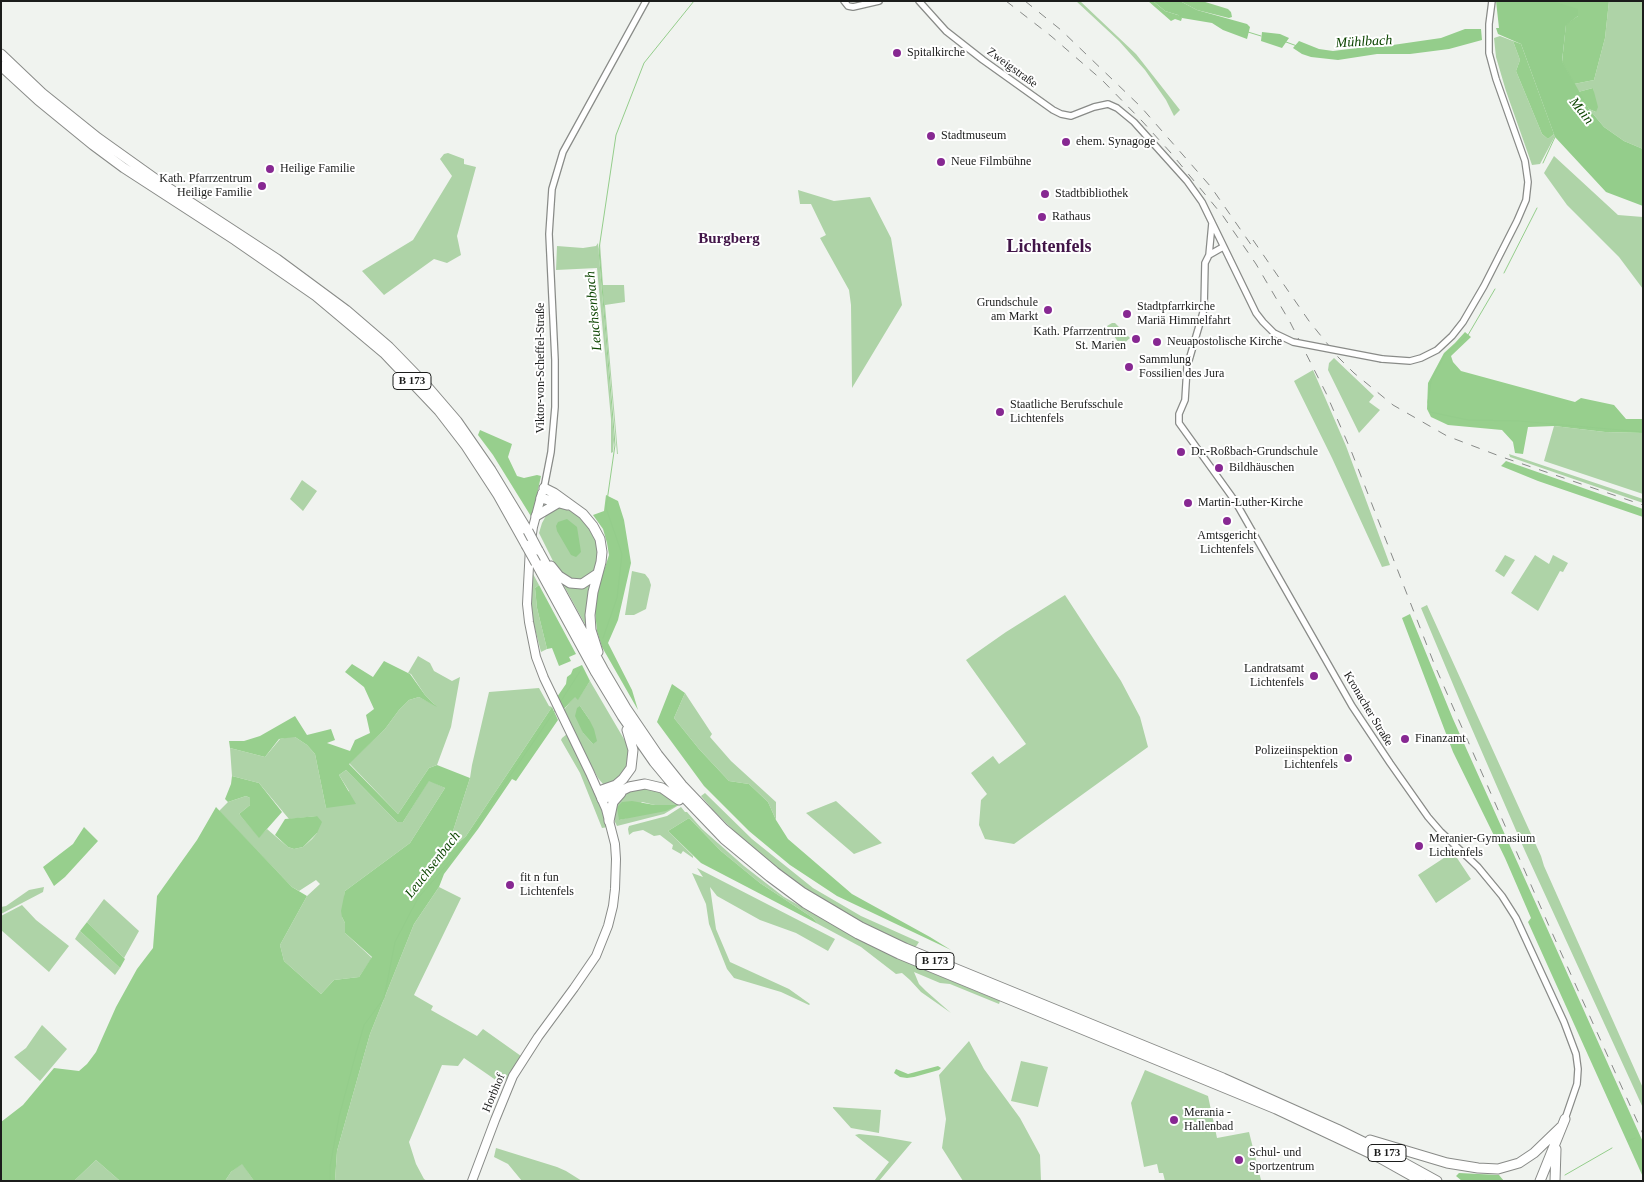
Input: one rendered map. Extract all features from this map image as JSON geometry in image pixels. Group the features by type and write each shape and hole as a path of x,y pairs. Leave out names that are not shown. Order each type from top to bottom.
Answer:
{"highway":[{"name":"B 173","path":"1,54 42,93 98,138 237,237"},
{"name":"B 173","path":"1,66 38,100 124,168 237,237 346,310 382,340 410,368 444,405 492,470 528,531 603,670 658,755 706,811 775,872 824,906 883,938 944,965 1223,1078 1388,1154 1437,1181"},
{"name":"B 173","path":"260,252 339,314 384,353 422,392 466,446 498,495 596,673 622,716 654,762 679,792 707,823 743,856 805,903 879,945 1268,1106 1355,1146 1420,1181"},
{"path":"544,488 583,514 597,532 602,552 590,615 591,630 603,670"},
{"path":"541,498 569,505"},
{"path":"536,516 558,503"},
{"path":"538,550 559,576 570,583 582,584 598,573"},
{"path":"600,795 616,785 632,768 633,750 622,716"},
{"path":"600,795 645,784 662,788 673,794 707,823"},
{"path":"609,821 613,802 622,791"},
{"path":"1336,1129 1413,1154 1448,1163 1489,1169 1503,1168 1519,1163 1534,1153 1563,1123"},
{"path":"1540,1181 1563,1123"},
{"path":"1555,1181 1556,1138"}],"main road":[{"name":"Viktor-von-Scheffel-Straße","path":"544,488 530,548 527,604 529,622 536,656 553,700 600,795 613,835 616,859 613,906 605,934 596,956 550,1021"},
{"name":"Horbhof","path":"472,1181 513,1076 550,1021"}],"street":[{"name":"Viktor-von-Scheffel-Straße","path":"544,488 551,452 555,407 550,234 552,189 563,152 646,1"},
{"path":"846,4 854,7 879,1"},
{"name":"Zweigstraße","path":"919,1 942,27 960,42 1053,110 1071,116 1100,105 1108,104 1117,108 1134,122 1186,181 1202,202 1212,221"},
{"path":"1212,221 1252,305 1263,322 1274,333 1293,342 1382,359 1410,361 1421,358 1436,350 1452,336 1463,322 1491,273 1524,207 1527,193 1528,174 1524,156 1496,79 1490,53 1489,24 1492,1"},
{"path":"1209,255 1212,221"},
{"path":"1209,255 1223,247"},
{"name":"Kronacher Straße","path":"1209,255 1204,268 1204,309 1187,367 1185,400 1179,419 1180,426 1236,502 1352,706 1379,748 1428,817 1478,867 1510,908 1554,998 1572,1040 1578,1065 1577,1084 1563,1123"}],"shaded area":[{"path":"1076,1 1080,1 1136,54 1180,110 1174,116 1166,100 1145,70 1119,41"},
{"path":"1148,1 1153,1 1165,11 1181,16 1181,21 1175,19 1171,21"},
{"path":"1180,1 1202,1 1228,9 1232,17 1229,18 1197,10"},
{"path":"1552,1 1609,1 1605,38 1594,80 1574,84 1562,62 1566,24 1578,16"},
{"path":"1609,1 1643,1 1643,149 1624,141 1604,127 1589,109 1596,112 1593,88 1578,92 1574,84 1594,80 1605,38"},
{"path":"1500,36 1513,41 1520,60 1516,71 1542,134 1548,139 1554,134 1555,136 1540,164 1532,165 1506,91 1496,57 1494,38"},
{"path":"1513,41 1521,44 1554,134 1548,139 1542,134 1516,71 1520,60"},
{"path":"1593,88 1598,107 1596,112 1589,109 1578,92"},
{"path":"448,153 464,159 464,164 476,167 457,236 461,255 447,263 434,259 384,295 362,271 413,240 452,176 440,159 444,154"},
{"path":"1554,156 1618,215 1643,217 1643,289 1619,257 1567,205 1544,173"},
{"path":"798,190 834,201 870,197 891,238 902,305 852,388 851,305 849,290 820,238 826,235 811,204 800,204"},
{"path":"598,243 614,440 613,452 611,453 611,419 597,268 556,270 557,246 583,248 596,246"},
{"path":"600,243 603,285 624,285 625,302 605,305 618,454 599,250"},
{"path":"1115,323 1130,338 1121,346 1107,326"},
{"path":"1465,332 1471,337 1451,356 1453,362 1461,371 1575,402 1581,398 1614,405 1626,419 1643,419 1643,433 1605,432 1554,426 1528,427 1523,454 1515,453 1513,442 1502,430 1448,425 1431,417 1427,409 1428,383 1444,353"},
{"path":"1334,358 1374,396 1369,402 1380,410 1359,433 1328,370 1329,363"},
{"path":"1313,370 1346,446 1390,565 1382,567 1294,381"},
{"path":"1554,426 1605,432 1643,433 1643,494 1544,461"},
{"path":"480,430 512,444 508,457 517,476 524,478 541,476 532,518 493,455 478,435"},
{"path":"1509,454 1643,499 1643,503 1510,457"},
{"path":"1506,461 1643,509 1643,517 1538,481 1501,466"},
{"path":"302,480 317,491 303,511 290,499"},
{"path":"606,495 618,501 624,520 631,563 618,620 608,643 632,690 638,710 602,647 597,631 595,611 598,589 609,555 603,529 593,515 604,511"},
{"path":"562,507 577,514 587,523 597,543 598,554 595,570 583,580 566,578 555,565 539,533 548,512"},
{"path":"1505,555 1515,560 1504,577 1495,571"},
{"path":"1535,555 1549,564 1553,555 1568,563 1563,572 1560,571 1538,611 1511,593"},
{"path":"632,571 645,574 651,585 646,609 634,615 625,615"},
{"path":"532,572 539,585 535,588 537,608 547,649 541,652 533,621 531,598"},
{"path":"592,581 588,626 586,626 563,584"},
{"path":"539,585 576,654 569,657 571,661 559,666 552,648 547,649 537,608 535,588"},
{"path":"1065,595 1121,681 1140,717 1148,747 1014,844 985,839 979,825 981,800 987,794 971,773 993,756 999,764 1026,744 966,660"},
{"path":"1427,605 1541,856 1643,1088 1643,1108 1525,851 1465,713 1421,608"},
{"path":"1410,614 1453,719 1643,1142 1643,1177 1528,922 1531,918 1505,858 1453,752 1402,618"},
{"path":"418,656 430,663 434,671 452,681 460,677 451,727 437,765 429,768 398,814 349,763 385,729 409,700 419,697 435,705 425,695 411,674 408,673"},
{"path":"384,661 410,674 425,695 437,707 419,697 409,700 385,729 349,764 398,814 429,768 437,765 470,778 453,831 458,843 466,836 552,707 558,720 516,781 512,779 444,874 439,887 414,924 370,1034 337,1151 335,1181 254,1181 242,1164 231,1172 225,1181 120,1181 96,1160 74,1181 1,1181 1,1122 23,1105 54,1068 79,1071 96,1052 116,1007 137,969 153,948 157,896 197,840 216,807 292,887 307,896 280,945 284,961 321,994 334,980 359,977 372,957 345,933 345,923 341,911 345,891 410,843 445,788 429,781 403,822 397,822 346,770 339,775 356,804 326,808 315,754 307,745 295,737 279,739 265,757 230,748 229,741 244,741 260,736 295,716 307,735 331,729 335,740 327,743 350,751 355,740 370,733 366,715 374,709 364,687 345,672 352,664 373,677"},
{"path":"582,665 590,681 578,700 575,697 563,710 557,697 573,669"},
{"path":"590,681 631,751 627,772 610,785 603,784 598,778 563,711 575,696 578,699","holes":["580,706 589,719 593,744 583,733"]},
{"path":"672,684 685,693 674,718 699,749 729,781 749,784 768,802 776,820 788,839 852,894 951,950 837,896 790,865 749,831 704,786 657,722"},
{"path":"539,688 549,706 552,707 466,836 458,843 453,831 470,778 489,692"},
{"path":"685,693 712,734 710,737 731,761 776,802 776,820 768,802 749,784 729,781 699,749 674,718"},
{"path":"567,734 592,784 608,827 602,828 580,773 561,740"},
{"path":"295,737 307,745 315,754 326,808 349,791 339,775 346,770 397,822 403,822 429,780 445,788 410,843 345,891 342,917 345,923 345,933 372,958 359,977 334,980 321,994 284,961 280,945 307,896 320,884 316,880 299,891 292,887 219,811 228,802 246,796 250,798 250,805 239,814 259,837 267,829 288,847 294,849 303,847 312,839 317,833 317,816 289,819 259,783 232,776 230,748 265,757 280,739"},
{"path":"232,776 259,783 282,812 259,838 239,814 250,805 250,798 246,796 228,802 225,799"},
{"path":"635,788 655,788 673,798 679,805 664,814 617,826 614,811 617,800 627,791","holes":["642,802 655,805 677,805 619,820"]},
{"path":"705,793 752,839 813,888 861,916 919,942 915,948 835,908 783,873 743,840 713,810 701,796"},
{"path":"632,801 655,805 678,805 666,811 619,820 617,807 622,802"},
{"path":"836,801 882,843 854,854 806,813"},
{"path":"681,807 702,829 744,866 784,897 874,947 1000,1001 999,1004 914,972 919,984 951,1013 921,992 902,973 896,974 861,947 818,924 813,918 760,883 721,851 689,818 668,831 693,858 683,851 681,854 672,849 673,845 660,835 654,836 643,830 629,835 629,826 667,816"},
{"path":"317,816 322,822 317,833 303,847 294,849 288,847 275,835 285,819"},
{"path":"689,818 721,851 760,883 813,918 818,924 701,863 668,831"},
{"path":"84,827 98,841 65,877 54,886 43,867 73,844"},
{"path":"1453,852 1471,879 1436,903 1418,875"},
{"path":"697,868 835,939 828,951 796,933 760,920 717,896 710,887 716,929 730,962 789,989 809,1005 781,992 734,978 727,969 709,924 706,904 692,873 703,877"},
{"path":"44,887 43,892 1,914 1,907 6,906 29,890"},
{"path":"439,887 461,898 414,995 433,1006 431,1010 477,1036 483,1029 521,1056 508,1078 500,1083 464,1058 458,1066 442,1065 409,1142 416,1164 427,1181 335,1181 337,1151 370,1034 414,924"},
{"path":"104,899 139,931 124,958 87,922"},
{"path":"22,905 36,920 69,946 49,972 1,930 1,916"},
{"path":"87,922 125,959 120,968 80,931"},
{"path":"80,931 120,968 115,975 75,939"},
{"path":"42,1025 67,1049 40,1081 14,1057 26,1048"},
{"path":"969,1041 984,1069 1020,1118 1040,1155 1041,1181 963,1181 942,1148 946,1119 939,1075"},
{"path":"1021,1061 1048,1067 1038,1107 1011,1101"},
{"path":"938,1066 941,1068 939,1070 914,1077 900,1077 894,1073 896,1069 908,1074"},
{"name":"Merania - Hallenbad","path":"1145,1070 1208,1096 1217,1138 1249,1132 1261,1180 1263,1181 1165,1181 1163,1173 1159,1173 1157,1164 1144,1167 1131,1103"},
{"path":"833,1107 881,1110 879,1133 851,1128"},
{"path":"855,1135 912,1142 879,1181 874,1181 889,1162"},
{"path":"496,1148 557,1167 582,1181 522,1181 508,1164 494,1157"},
{"path":"96,1160 120,1181 74,1181"},
{"path":"242,1163 254,1181 225,1181 231,1172"}],"water":[{"path":"1153,1 1180,1 1197,10 1247,24 1250,27 1247,39 1223,30 1212,23 1182,18 1165,11"},
{"name":"Main","path":"1496,1 1552,1 1578,9 1578,16 1566,25 1562,61 1589,109 1604,127 1624,141 1643,149 1643,206 1606,192 1555,137 1521,44 1498,34 1496,28 1499,28"},
{"path":"1465,29 1481,29 1482,40 1449,49 1410,54 1377,54 1338,60 1311,57 1293,48 1299,41 1319,49 1333,51 1379,47 1441,38"},
{"path":"1262,32 1280,34 1289,38 1282,48 1261,41"},
{"path":"567,519 577,527 581,552 576,557 571,555 557,531 556,526 558,522"},
{"path":"580,706 594,729 597,741 593,744 583,733 575,716 577,708"},
{"path":"1459,1173 1499,1175 1504,1181 1462,1181 1456,1176"}],"waterway":[{"name":"Leuchsenbach","path":"603,638 617,598 622,554 606,508 615,445 599,249 616,135 644,63 694,1"},
{"name":"Mühlbach","path":"1248,32 1261,36"},
{"name":"Mühlbach","path":"1286,42 1297,46"},
{"path":"1543,163 1555,137"},
{"path":"1504,273 1537,208"},
{"path":"1495,289 1468,335 1445,354 1431,381 1428,402 1430,412 1468,420 1519,421 1643,432"},
{"name":"Leuchsenbach","path":"559,704 581,670"},
{"name":"Leuchsenbach","path":"330,1181 330,1167 339,1117 356,1053 364,1025 384,998 395,942 418,898 457,853 556,709"},
{"path":"1628,1141 1635,1138"},
{"path":"1565,1175 1612,1148"}],"railway":[{"path":"1006,1 1051,36 1102,80 1171,153 1223,216 1256,264 1290,322 1326,393 1352,453 1435,666 1643,1134"},
{"path":"1025,1 1061,30 1141,107 1211,187 1254,249"},
{"path":"1253,240 1309,321 1338,357 1354,373 1393,405 1447,436 1502,457 1643,505"}],"place":[{"name":"Spitalkirche","path":"897,53"},
{"name":"Stadtmuseum","path":"931,136"},
{"name":"ehem. Synagoge","path":"1066,142"},
{"name":"Neue Filmbühne","path":"941,162"},
{"name":"Heilige Familie","path":"270,169"},
{"name":"Kath. Pfarrzentrum Heilige Familie","path":"262,186"},
{"name":"Stadtbibliothek","path":"1045,194"},
{"name":"Rathaus","path":"1042,217"},
{"name":"Grundschule am Markt","path":"1048,310"},
{"name":"Stadtpfarrkirche Mariä Himmelfahrt","path":"1127,314"},
{"name":"Kath. Pfarrzentrum St. Marien","path":"1136,339"},
{"name":"Neuapostolische Kirche","path":"1157,342"},
{"name":"Sammlung Fossilien des Jura","path":"1129,367"},
{"name":"Staatliche Berufsschule Lichtenfels","path":"1000,412"},
{"name":"Dr.-Roßbach-Grundschule","path":"1181,452"},
{"name":"Bildhäuschen","path":"1219,468"},
{"name":"Martin-Luther-Kirche","path":"1188,503"},
{"name":"Amtsgericht Lichtenfels","path":"1227,521"},
{"name":"Landratsamt Lichtenfels","path":"1314,676"},
{"name":"Finanzamt","path":"1405,739"},
{"name":"Polizeiinspektion Lichtenfels","path":"1348,758"},
{"name":"Meranier-Gymnasium Lichtenfels","path":"1419,846"},
{"name":"fit n fun Lichtenfels","path":"510,885"},
{"name":"Merania - Hallenbad","path":"1174,1120"},
{"name":"Schul- und Sportzentrum","path":"1239,1160"}],"district":[{"name":"Burgberg","path":"729,239"},
{"name":"Lichtenfels","path":"1049,247"}]}
